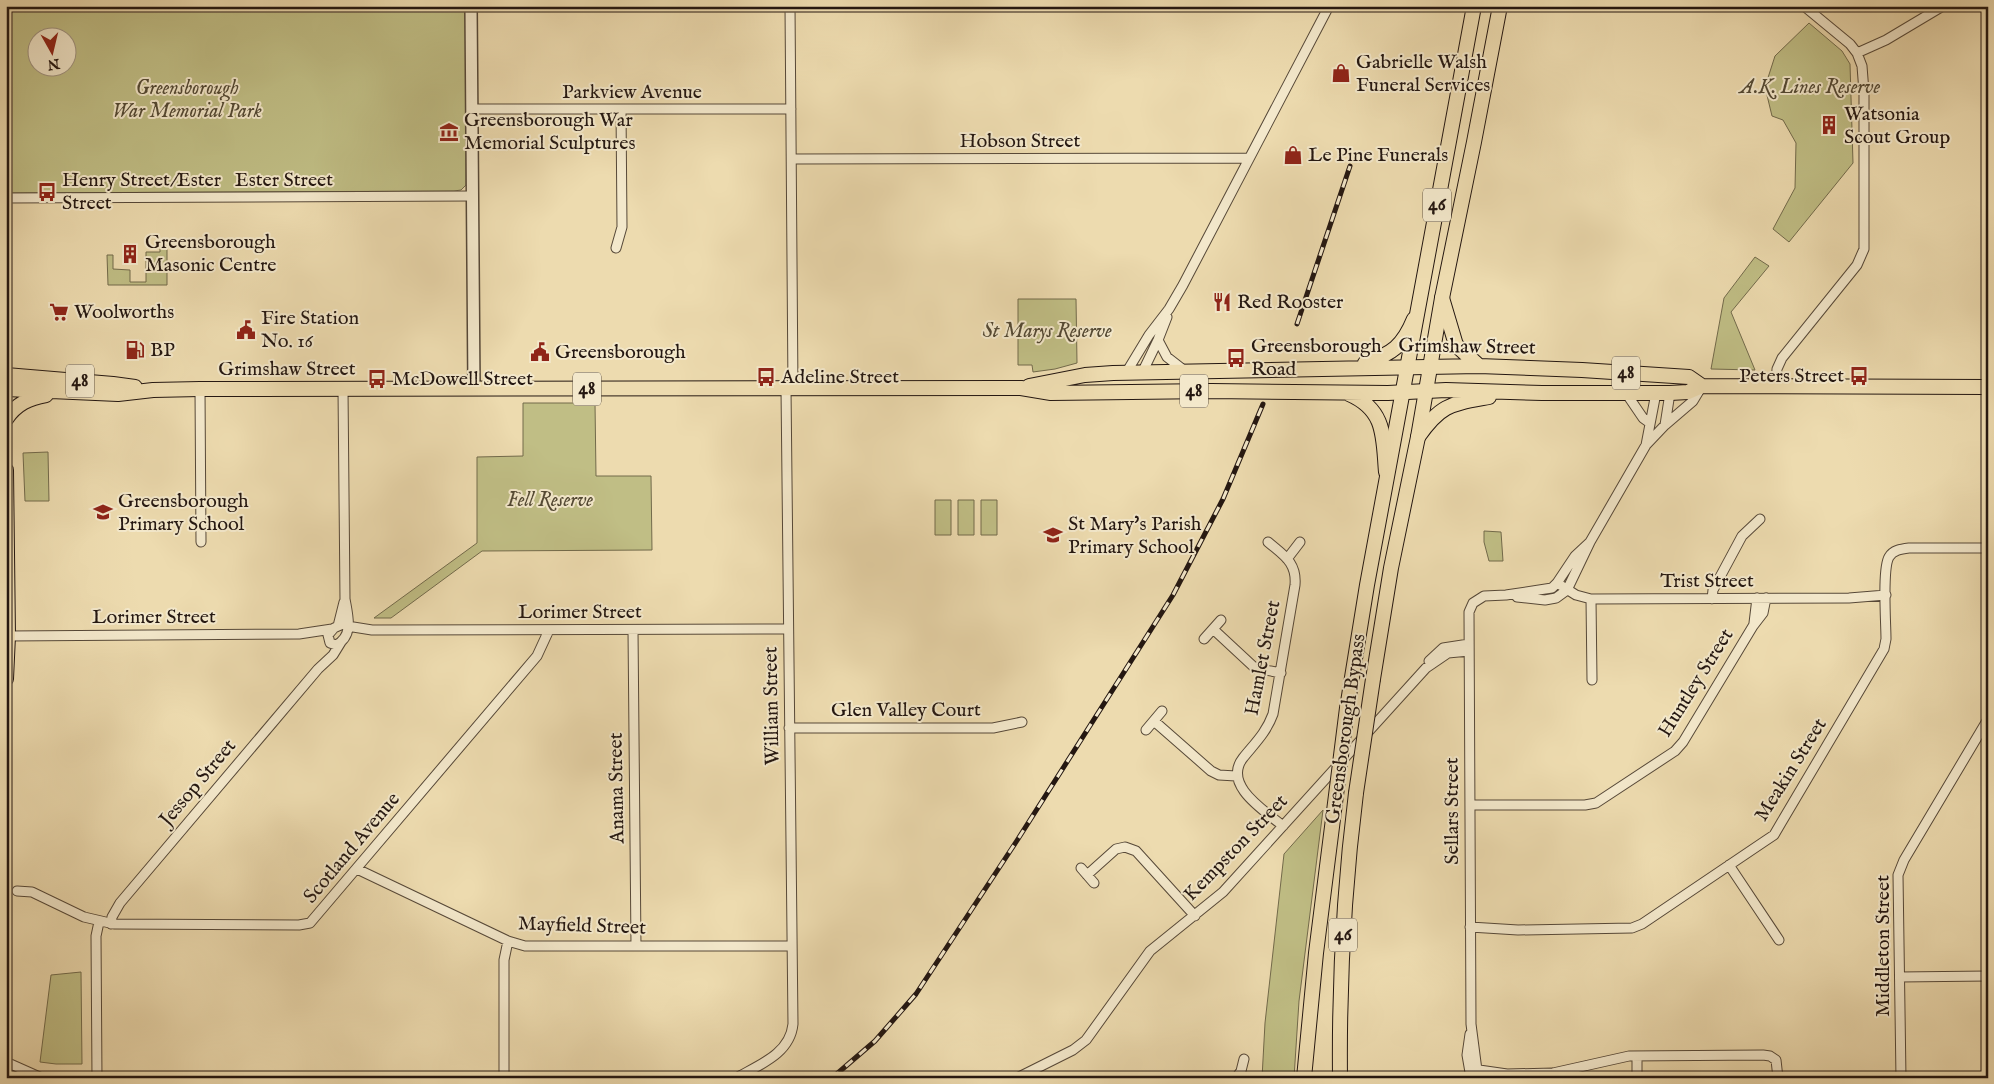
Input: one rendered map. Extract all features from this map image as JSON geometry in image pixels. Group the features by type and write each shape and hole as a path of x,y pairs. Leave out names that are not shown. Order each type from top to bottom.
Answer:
{"main road":[{"name":"46","path":"1403,392 1474,6"},
{"name":"46","path":"1427,390 1442,298 1500,6"},
{"path":"1442,298 1456,345 1479,366"},
{"path":"1348,368 1379,358 1393,351 1408,333 1417,311"},
{"name":"Grimshaw Street","path":"1021,388 1085,375 1126,372 1408,366 1479,366 1663,375 1689,377 1702,386"},
{"path":"1126,372 1126,391"},
{"path":"1126,391 1142,373"},
{"name":"Grimshaw Street","path":"6,375 113,384 153,390"},
{"path":"1663,375 1663,394"},
{"name":"Grimshaw Street","path":"6,389 118,394 153,390 1021,388 1051,393 1126,391 1403,392 1427,390 1663,394 1688,392 1702,386 1988,387"},
{"name":"Greensborough Bypass","path":"1340,1078 1343,927 1348,855 1372,679 1391,568 1427,390"},
{"path":"6,419 24,402 59,392"},
{"path":"1344,392 1367,404 1378,419 1382,433 1387,475"},
{"name":"Greensborough Bypass","path":"1304,1078 1316,953 1347,708 1403,392"},
{"path":"1418,437 1430,420 1447,406 1512,392"},
{"path":"6,470 6,679"}],"street":[{"path":"471,6 474,389"},
{"path":"790,6 792,159 790,389"},
{"path":"1142,373 1158,340 1169,309 1329,6"},
{"path":"1776,387 1776,372 1782,358 1857,265 1863,253 1863,83 1858,56 1846,40 1804,6"},
{"path":"1858,56 1943,6"},
{"name":"Parkview Avenue","path":"472,109 791,109"},
{"path":"616,248 622,227 621,109"},
{"name":"Hobson Street","path":"792,159 1249,158"},
{"name":"Ester Street","path":"6,198 472,196"},
{"path":"1126,372 1145,341 1169,309"},
{"path":"1158,340 1167,357 1186,372"},
{"path":"1506,595 1545,600 1556,598 1567,590 1590,542 1646,445 1665,425 1693,401 1702,386"},
{"name":"Jessop Street","path":"111,924 112,917 120,903 318,669 333,655 343,630 345,599 343,389"},
{"name":"William Street","path":"736,1078 778,1053 788,1042 793,1024 788,629 790,389"},
{"path":"200,390 201,542"},
{"path":"1626,393 1643,418 1650,423"},
{"path":"1663,394 1665,425"},
{"path":"1646,445 1650,423 1663,394"},
{"path":"1712,599 1713,590 1742,536 1760,519"},
{"name":"Hamlet Street","path":"1236,776 1239,763 1270,724 1276,705 1296,577 1294,567 1268,542"},
{"path":"1287,559 1300,542"},
{"path":"1506,595 1552,588 1557,584 1575,556 1590,542"},
{"name":"Meakin Street","path":"1471,931 1632,928 1642,924 1774,835 1882,654 1886,639 1888,559 1897,550 1909,548 1988,548"},
{"name":"Trist Street","path":"1557,584 1584,598 1592,599 1886,598"},
{"name":"Sellars Street","path":"1475,1075 1467,1055 1471,1024 1469,612 1476,600 1484,596 1506,595"},
{"name":"Huntley Street","path":"1470,805 1585,805 1601,801 1680,746 1753,626 1762,598"},
{"path":"1592,599 1592,680"},
{"path":"1204,639 1221,620"},
{"name":"Lorimer Street","path":"7,636 299,634 343,630 788,629"},
{"path":"1212,629 1255,668 1281,673"},
{"name":"Lorimer Street","path":"299,634 328,640 334,646 343,630"},
{"name":"Jessop Street","path":"318,669 328,640 343,630"},
{"name":"Scotland Avenue","path":"17,891 32,892 84,917 111,924 304,924 314,919 537,656 548,630"},
{"name":"Anama Street","path":"633,630 636,946"},
{"name":"Kempston Street","path":"1017,1078 1073,1050 1086,1040 1142,959 1162,940 1195,916 1223,892 1426,668 1448,653 1469,647"},
{"path":"1146,730 1162,711"},
{"name":"Middleton Street","path":"1901,1078 1899,870 1988,719"},
{"path":"1154,721 1211,771 1223,776 1236,776 1242,790 1283,826"},
{"name":"Glen Valley Court","path":"789,728 993,728 1022,722"},
{"path":"1094,884 1084,871 1116,849 1132,848 1195,916"},
{"path":"1729,865 1779,940"},
{"name":"Mayfield Street","path":"357,869 508,941 525,946 792,946"},
{"path":"96,1078 96,936 99,922"},
{"path":"504,1078 504,960 508,941"},
{"path":"1900,977 1988,976"},
{"path":"1637,1056 1638,1078"},
{"path":"1475,1075 1553,1073 1614,1058 1637,1056 1767,1056 1776,1060 1778,1078"},
{"path":"1236,1078 1241,1071 1244,1059"},
{"path":"6,1062 42,1078"}],"green space":[{"name":"Greensborough War Memorial Park","path":"6,6 466,6 466,185 461,190 6,193"},
{"name":"A.K. Lines Reserve","path":"1809,23 1842,51 1850,64 1853,163 1789,242 1773,229 1795,188 1796,143 1783,120 1772,116 1765,87 1775,56"},
{"path":"160,246 167,246 167,285 108,285 107,255 113,255 113,269 130,270 130,282 146,282 146,252 160,252"},
{"path":"1755,257 1769,266 1731,312 1755,370 1711,369 1724,298"},
{"name":"St Marys Reserve","path":"1018,299 1076,299 1077,363 1033,372 1032,365 1018,365"},
{"name":"Fell Reserve","path":"523,403 595,403 596,476 651,476 652,550 482,551 391,618 374,618 477,543 477,457 523,456"},
{"path":"48,452 49,501 25,501 23,453"},
{"path":"935,500 951,500 951,535 935,535"},
{"path":"958,500 974,500 974,535 958,535"},
{"path":"981,500 997,500 997,535 981,535"},
{"path":"1484,531 1501,532 1503,561 1489,561 1484,542"},
{"path":"1323,810 1299,1001 1294,1078 1262,1078 1265,1023 1284,854"},
{"path":"81,972 82,1064 40,1062 51,975"}],"railway":[{"path":"1297,324 1350,166"},
{"path":"832,1078 875,1041 916,994 1018,839 1173,595 1223,499 1263,404"}],"place":[{"name":"Gabrielle Walsh Funeral Services","path":"1341,73"},
{"name":"Watsonia Scout Group","path":"1829,125"},
{"name":"Greensborough War Memorial Sculptures","path":"449,132"},
{"name":"Le Pine Funerals","path":"1293,155"},
{"name":"Henry Street/Ester Street","path":"47,192"},
{"name":"Greensborough Masonic Centre","path":"130,254"},
{"name":"Red Rooster","path":"1222,302"},
{"name":"Woolworths","path":"59,312"},
{"name":"Fire Station No. 16","path":"246,330"},
{"name":"BP","path":"135,350"},
{"name":"Greensborough","path":"540,352"},
{"name":"Greensborough Road","path":"1236,358"},
{"name":"Peters Street","path":"1859,376"},
{"name":"Adeline Street","path":"766,377"},
{"name":"McDowell Street","path":"377,379"},
{"name":"Greensborough Primary School","path":"103,512"},
{"name":"St Mary's Parish Primary School","path":"1053,535"}]}
